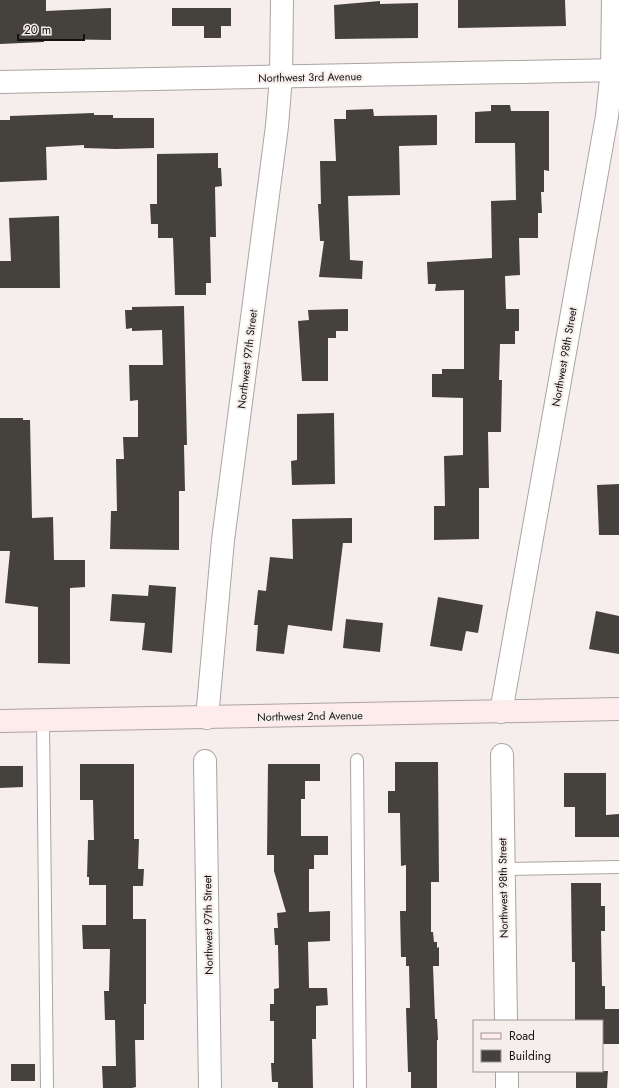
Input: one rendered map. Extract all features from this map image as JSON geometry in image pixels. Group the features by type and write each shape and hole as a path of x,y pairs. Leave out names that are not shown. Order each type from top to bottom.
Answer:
{"street":[{"name":"Northwest 97th Street","path":"208,718 223,540 277,126 281,77 282,0"},
{"name":"Northwest 98th Street","path":"501,712 615,70 613,0"},
{"name":"Northwest 3rd Avenue","path":"0,82 615,70"},
{"name":"Northwest 2nd Avenue","path":"0,721 619,709"},
{"name":"Northwest 98th Street","path":"502,755 506,1020"},
{"name":"Northwest 97th Street","path":"205,761 210,1088"},
{"path":"506,1072 507,1088"}],"lane":[{"path":"43,721 47,1088"},
{"path":"357,760 360,1088"},
{"path":"503,869 619,867"}],"building":[{"path":"0,0 46,0 46,11 111,8 111,40 44,39 44,42 0,44"},
{"path":"458,0 565,0 566,26 458,28"},
{"path":"380,1 380,4 418,3 418,38 335,39 334,5"},
{"path":"172,8 231,8 231,26 221,26 221,38 204,38 204,26 172,26"},
{"path":"491,105 510,105 511,111 549,111 549,171 544,170 544,192 541,192 542,213 538,213 538,238 519,238 520,275 505,276 506,309 519,309 519,331 515,331 515,344 500,344 499,380 502,380 501,432 488,432 489,488 479,488 479,539 434,540 434,506 445,506 444,456 463,455 463,398 432,397 432,374 442,374 442,369 464,369 464,290 435,291 436,284 428,284 427,262 492,258 491,201 516,200 515,143 475,143 475,112 491,111"},
{"path":"373,109 374,116 437,115 437,145 399,146 400,195 348,196 350,260 363,261 362,279 319,277 324,241 320,241 318,204 321,204 320,161 336,161 334,119 346,119 346,110"},
{"path":"94,113 94,115 113,115 113,118 154,118 154,148 84,148 84,145 46,147 47,180 0,182 0,120 10,120 10,116"},
{"path":"218,153 218,168 221,168 222,186 215,187 216,237 210,237 211,283 206,283 206,295 175,295 173,238 158,238 158,224 151,224 150,204 157,204 157,154"},
{"path":"59,216 60,288 0,288 0,261 11,261 9,218"},
{"path":"184,306 187,445 184,445 185,491 179,491 179,550 110,549 111,511 117,511 116,459 124,459 123,437 138,437 138,400 130,401 129,365 163,365 162,330 132,331 132,328 126,329 125,310 132,310 132,307"},
{"path":"348,309 348,331 336,331 336,338 328,338 328,381 302,381 298,321 309,320 308,310"},
{"path":"334,413 335,484 292,485 291,461 297,460 297,414"},
{"path":"0,418 23,418 23,420 30,420 32,518 53,517 54,560 85,560 85,587 70,588 70,664 38,663 38,607 5,603 10,551 0,551"},
{"path":"619,484 619,535 599,535 597,485"},
{"path":"352,518 352,543 343,543 332,631 288,625 284,654 256,651 258,625 254,625 258,590 266,591 270,557 293,559 292,519"},
{"path":"149,585 176,587 172,653 142,650 145,623 110,621 112,594 148,596"},
{"path":"438,597 483,605 478,633 466,631 462,651 430,646"},
{"path":"596,611 619,616 619,654 589,649"},
{"path":"346,619 383,623 380,652 343,648"},
{"path":"395,762 438,762 439,882 431,882 431,932 433,932 434,942 437,942 437,948 439,947 439,966 433,966 435,1019 437,1019 438,1040 437,1088 411,1088 411,1072 408,1072 406,1008 410,1008 409,966 406,966 406,957 401,957 400,911 406,911 406,865 401,866 400,813 388,813 388,791 395,791"},
{"path":"80,764 134,764 134,839 139,839 138,869 144,869 143,886 133,886 133,919 146,919 146,1004 144,1004 144,1040 135,1040 136,1087 132,1088 103,1088 102,1066 116,1066 115,1020 105,1020 104,991 109,991 110,949 83,949 82,925 106,925 106,885 89,885 89,877 87,877 88,840 94,840 93,800 80,800"},
{"path":"268,764 320,764 320,781 305,781 305,799 301,799 301,836 328,836 328,855 314,855 314,869 309,869 309,912 330,911 330,941 308,942 309,988 327,988 328,1005 316,1006 316,1039 312,1039 313,1088 278,1088 278,1082 272,1082 271,1063 274,1063 274,1021 270,1021 270,1004 274,1004 274,989 279,988 278,945 275,945 274,928 278,928 277,913 286,912 274,871 274,855 267,855"},
{"path":"0,766 23,766 23,787 0,788"},
{"path":"564,773 606,773 606,815 619,814 619,837 575,837 575,807 564,807"},
{"path":"571,883 601,883 601,906 605,906 605,931 601,931 602,986 605,986 605,1009 619,1009 619,1044 603,1044 603,1020 575,1020 575,962 572,962"},
{"path":"11,1064 35,1064 35,1081 11,1081"},
{"path":"608,1071 607,1088 576,1088 576,1072"}]}
